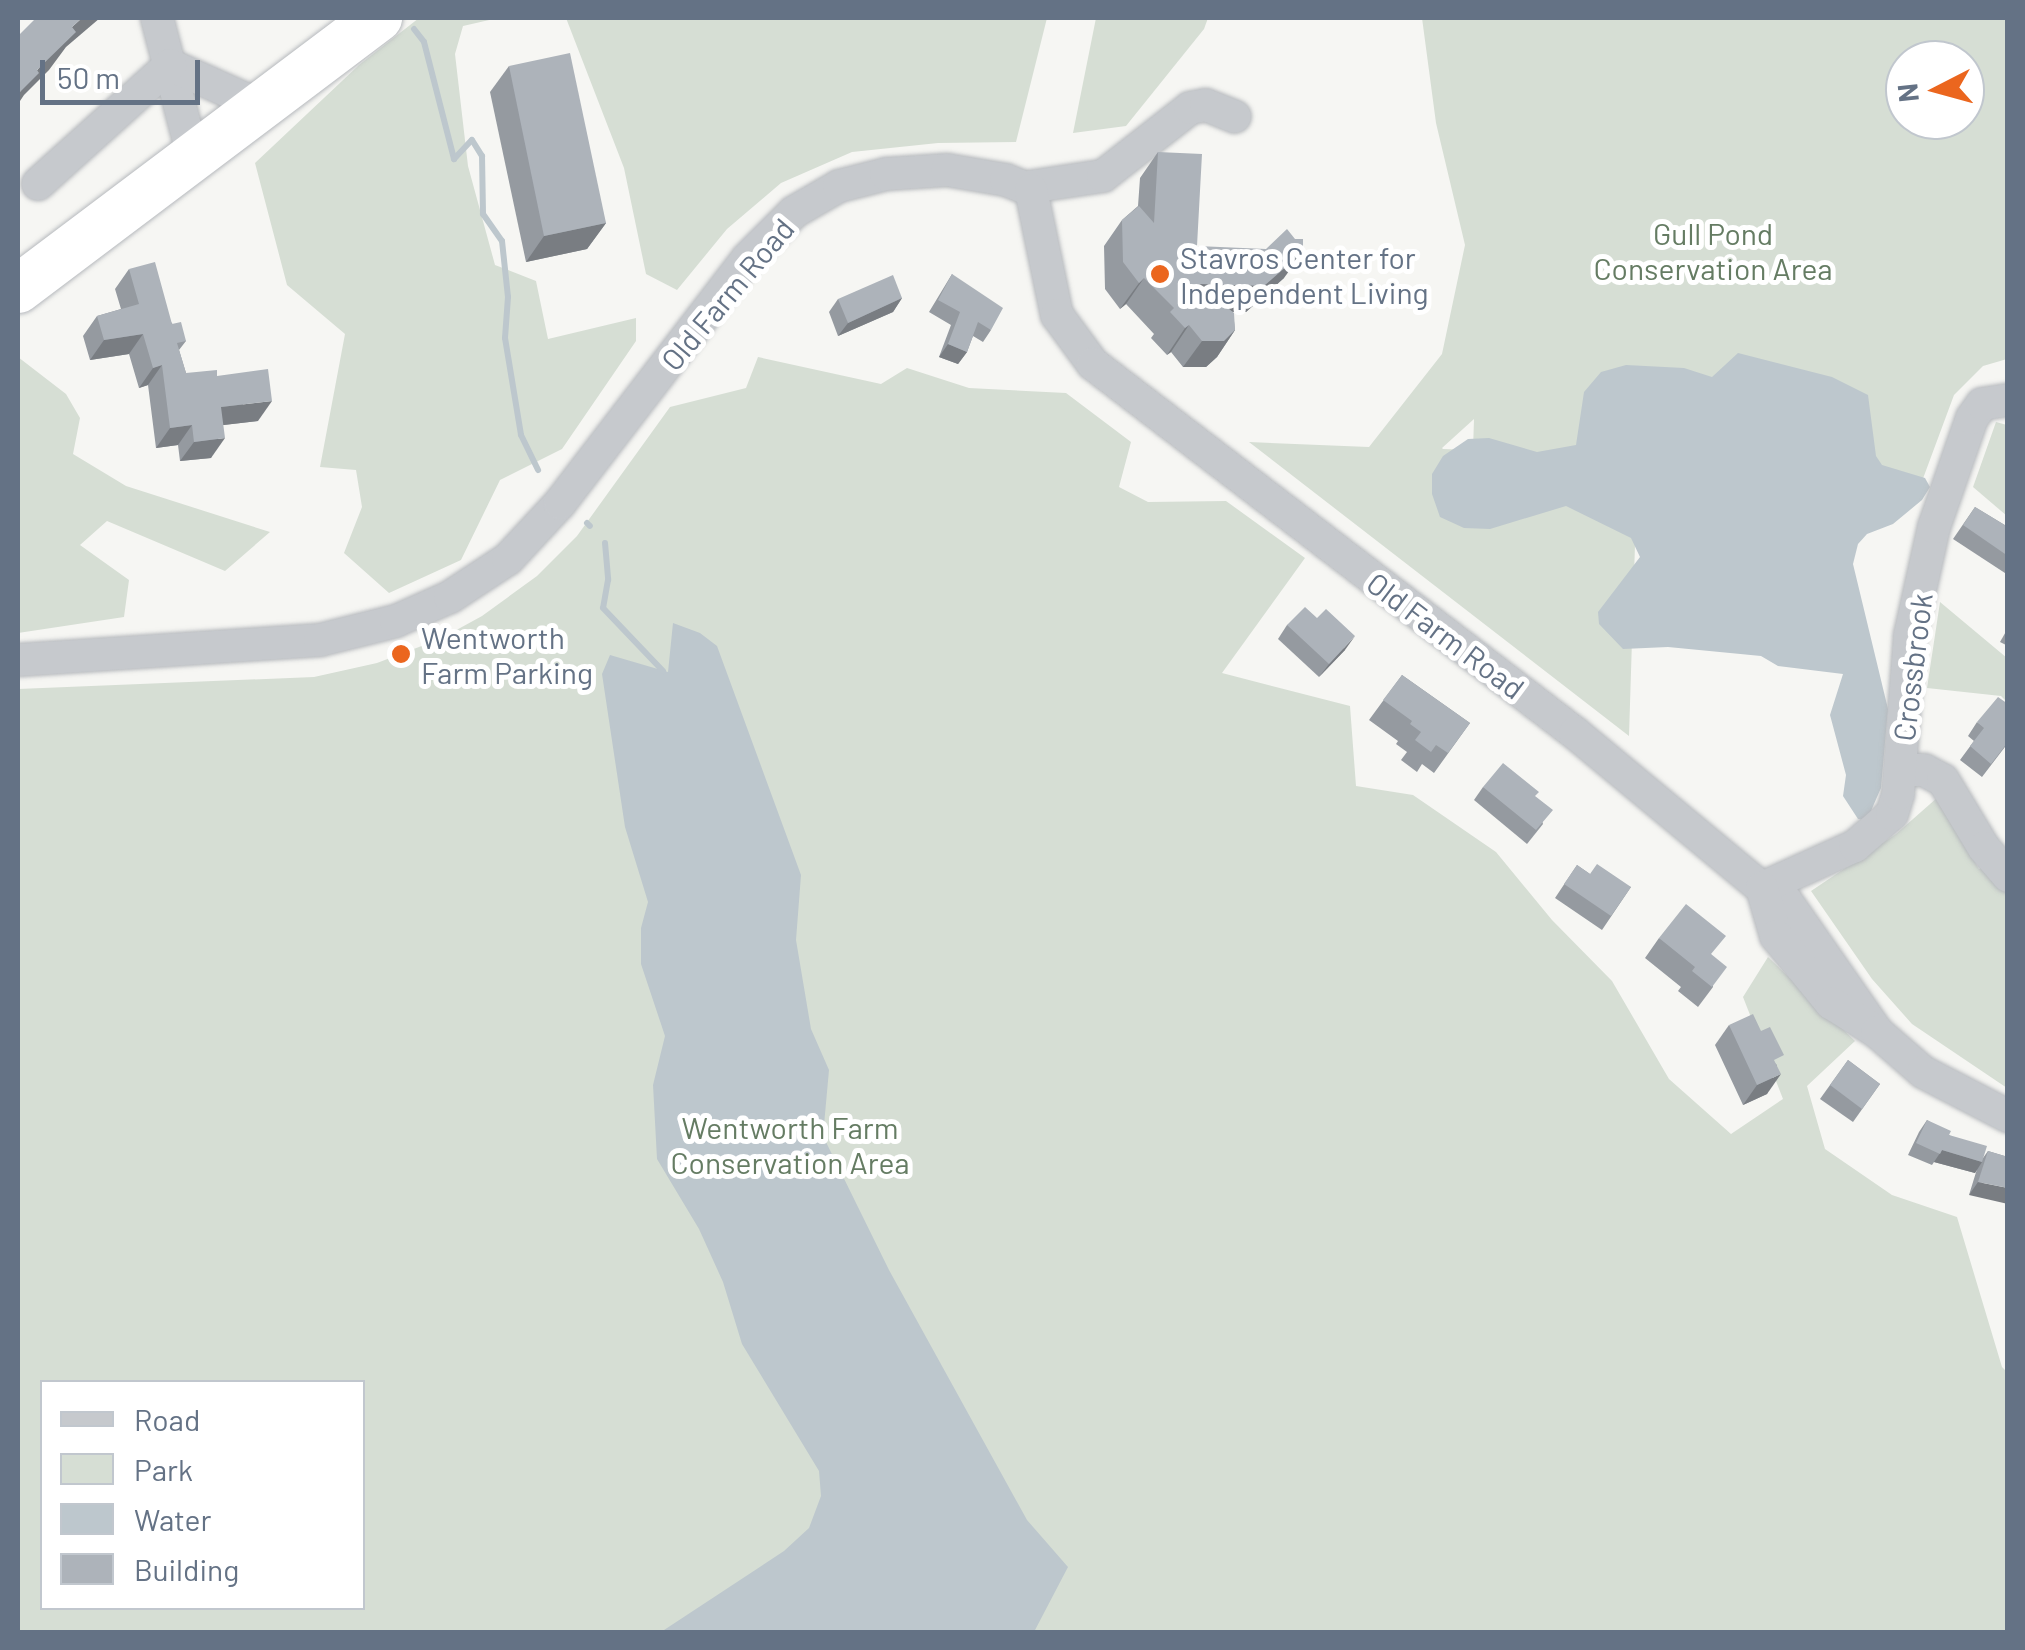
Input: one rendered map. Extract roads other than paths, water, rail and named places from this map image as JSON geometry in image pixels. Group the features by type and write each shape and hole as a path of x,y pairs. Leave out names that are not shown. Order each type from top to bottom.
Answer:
{"highway":[{"path":"18,289 378,18"}],"street":[{"path":"156,18 194,160"},
{"path":"170,64 263,107"},
{"path":"38,184 170,64"},
{"path":"1028,187 1103,176 1190,108 1206,105 1235,117"},
{"name":"Old Farm Road","path":"18,660 320,640 396,621 450,597 508,558 560,503 747,259 794,212 838,186 886,174 946,170 1028,187 1058,315 1094,364 1575,733 1762,888 1797,912 1876,1032 1923,1072 2008,1116"},
{"name":"Crossbrook","path":"1762,888 1854,846 1892,814 1900,770 1910,634 1934,527 1972,418 1982,404 2008,400"},
{"path":"1900,770 1934,772 1943,780 1984,848 2008,876"}],"water":[{"path":"1738,353 1832,377 1868,395 1876,456 1882,465 1925,478 1930,487 1922,500 1893,524 1867,534 1858,544 1853,564 1888,709 1881,788 1867,820 1858,819 1843,796 1846,775 1830,715 1843,674 1778,666 1761,656 1668,647 1623,649 1599,624 1598,612 1640,557 1631,538 1566,506 1490,529 1464,528 1440,517 1432,494 1432,474 1443,456 1468,439 1489,438 1537,452 1576,445 1584,392 1601,372 1626,365 1684,368 1712,377"},
{"path":"673,623 700,633 717,646 801,875 796,940 811,1029 829,1070 823,1136 889,1270 1027,1520 1068,1567 1034,1632 661,1632 784,1551 809,1528 821,1496 819,1471 742,1344 723,1282 699,1229 657,1159 653,1085 665,1036 641,964 641,928 648,902 625,827 602,674 610,655 668,672"}],"waterway":[{"path":"414,29 424,42 454,159 472,140 482,156 483,214 502,241 508,297 505,338 521,435 538,470"},
{"path":"587,523 590,526"},
{"path":"605,543 608,580 603,608 663,671"}],"place":[{"name":"Stavros Center for Independent Living","path":"1160,274"},
{"name":"Wentworth Farm Parking","path":"401,654"}],"park label":[{"name":"Gull Pond Conservation Area","path":"1713,250"},
{"name":"Wentworth Farm Conservation Area","path":"790,1144"}]}
